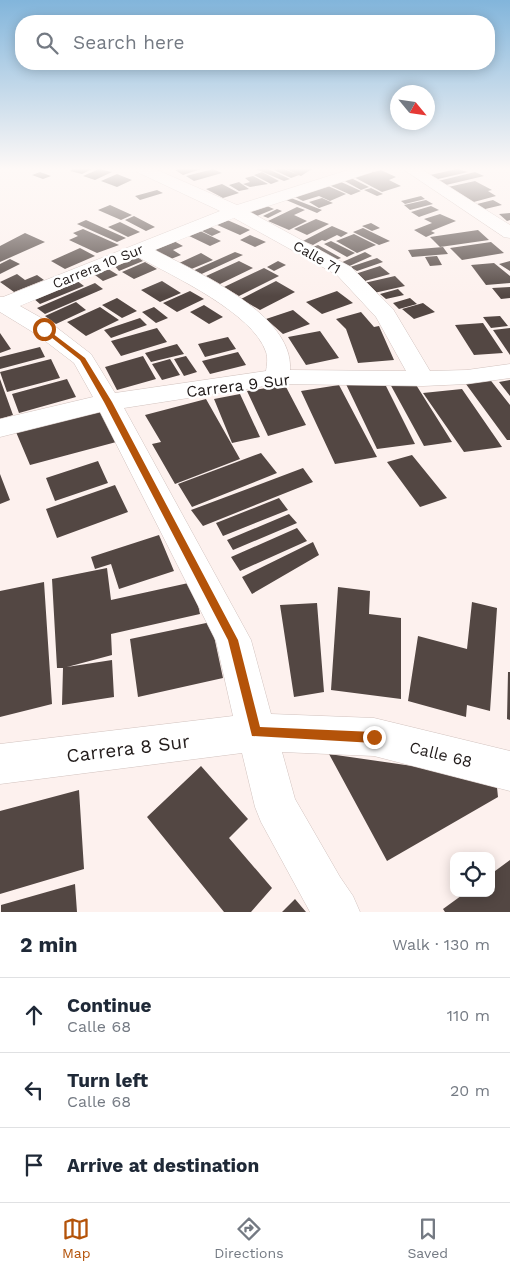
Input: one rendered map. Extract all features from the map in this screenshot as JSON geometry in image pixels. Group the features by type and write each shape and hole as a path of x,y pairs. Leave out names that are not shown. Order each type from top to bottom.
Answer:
{"street":[{"name":"Carrera 10 Sur","path":"1,304 234,212"},
{"name":"Calle 71","path":"236,212 344,271 385,314 423,379"},
{"path":"476,212 510,233"},
{"path":"138,250 206,287 258,323 278,352 278,377"},
{"path":"1,304 44,329 83,359 108,402 233,640 276,807 324,893 338,912"},
{"name":"Carrera 9 Sur","path":"0,428 108,402 278,377 423,379 467,377 510,371"},
{"name":"Carrera 8 Sur","path":"0,764 256,732"},
{"name":"Calle 68","path":"256,732 374,737 510,771"}],"building":[{"path":"102,212 124,212 132,215 121,220"},
{"path":"247,212 268,212 257,216"},
{"path":"272,212 281,212 268,218 263,216"},
{"path":"288,212 302,212 294,215 307,221 289,230 268,221"},
{"path":"411,212 412,212 435,212 419,217"},
{"path":"510,213 510,220 507,221 499,214"},
{"path":"440,214 456,221 431,231 435,233 426,237 414,230 432,223 424,219"},
{"path":"134,216 155,227 146,231 125,220"},
{"path":"225,219 250,230 240,235 215,224"},
{"path":"316,219 329,224 307,235 294,229"},
{"path":"86,220 126,238 117,242 77,224"},
{"path":"120,222 140,232 128,237 108,227"},
{"path":"371,223 380,228 372,231 362,226"},
{"path":"207,225 221,232 212,236 198,229"},
{"path":"332,226 348,233 341,237 337,235 325,241 322,240 313,245 303,241"},
{"path":"363,228 390,241 379,245 353,232"},
{"path":"83,229 119,245 97,253 69,240 78,236 73,233"},
{"path":"196,229 221,241 210,246 185,234"},
{"path":"478,230 489,240 440,247 430,237"},
{"path":"25,233 45,242 0,262 0,246"},
{"path":"354,234 376,245 357,253 336,241"},
{"path":"250,235 266,242 255,247 240,240"},
{"path":"172,240 183,246 173,250 181,255 171,259 151,248"},
{"path":"331,241 355,253 347,257 324,244"},
{"path":"491,242 504,253 462,260 450,248"},
{"path":"318,245 341,258 333,261 310,248"},
{"path":"443,247 448,254 412,257 408,250"},
{"path":"80,248 95,256 65,269 51,261"},
{"path":"235,252 243,255 195,277 188,273"},
{"path":"365,252 372,256 345,268 338,264"},
{"path":"201,253 213,260 189,270 177,264"},
{"path":"136,256 143,261 119,271 113,264"},
{"path":"437,256 442,265 430,266 425,257"},
{"path":"377,258 383,262 357,271 350,267"},
{"path":"10,259 20,264 0,274 0,264"},
{"path":"239,261 253,268 220,284 206,276"},
{"path":"278,261 286,265 274,271 267,267"},
{"path":"510,261 510,271 499,264"},
{"path":"145,262 157,269 134,279 122,272"},
{"path":"494,263 510,276 510,283 486,285 471,265"},
{"path":"380,266 390,274 365,281 355,274"},
{"path":"105,267 118,275 103,281 91,272"},
{"path":"264,268 279,276 239,296 224,287"},
{"path":"17,274 25,280 37,275 44,280 14,292 0,282"},
{"path":"395,276 405,286 374,293 364,283"},
{"path":"76,280 84,286 40,304 33,298"},
{"path":"162,281 181,293 160,302 141,290"},
{"path":"276,281 295,292 260,310 241,299"},
{"path":"95,283 103,289 45,314 37,308"},
{"path":"510,287 510,298 501,299 492,288"},
{"path":"398,289 404,295 386,299 380,294"},
{"path":"190,291 204,299 177,312 163,303"},
{"path":"337,291 353,303 322,314 306,302"},
{"path":"117,298 137,311 122,318 102,305"},
{"path":"410,298 417,304 399,309 393,303"},
{"path":"76,302 86,310 56,324 45,316"},
{"path":"423,303 435,312 414,319 402,309"},
{"path":"204,305 223,317 209,324 190,312"},
{"path":"100,307 119,320 86,336 67,322"},
{"path":"154,307 168,318 156,323 142,312"},
{"path":"293,310 310,324 283,334 266,319"},
{"path":"361,312 374,327 379,326 394,360 358,363 346,329 336,319"},
{"path":"500,316 508,326 491,328 483,317"},
{"path":"140,318 147,325 111,338 104,330"},
{"path":"483,323 503,353 474,355 455,325"},
{"path":"157,328 167,342 121,356 111,341"},
{"path":"510,328 510,355 493,330"},
{"path":"320,331 339,358 306,365 288,337"},
{"path":"0,333 11,349 0,353"},
{"path":"228,337 236,349 205,357 198,344"},
{"path":"177,344 184,354 151,362 145,353"},
{"path":"40,347 45,357 0,369 0,357"},
{"path":"238,352 246,365 210,374 202,361"},
{"path":"143,356 156,379 117,390 105,367"},
{"path":"186,356 197,372 184,376 174,359"},
{"path":"51,359 60,378 7,392 0,372"},
{"path":"170,359 180,375 162,380 152,364"},
{"path":"488,377 510,405 510,440 507,440 463,380"},
{"path":"0,379 13,415 0,419"},
{"path":"67,379 76,397 19,413 12,394"},
{"path":"413,380 452,442 424,446 389,382"},
{"path":"510,380 510,396 499,382"},
{"path":"345,382 384,382 415,444 377,449"},
{"path":"285,385 306,425 268,436 247,391"},
{"path":"339,385 377,457 335,464 301,391"},
{"path":"462,389 502,447 464,452 423,393"},
{"path":"240,394 260,437 232,443 214,399"},
{"path":"206,399 240,459 175,484 152,444 161,442 145,415"},
{"path":"100,412 120,441 30,465 16,432"},
{"path":"261,453 277,473 192,507 178,484"},
{"path":"412,455 447,498 420,507 387,462"},
{"path":"98,461 108,483 55,501 46,478"},
{"path":"303,468 313,482 203,526 191,510"},
{"path":"0,474 10,500 0,504"},
{"path":"115,485 128,512 57,538 46,509"},
{"path":"279,498 288,510 223,536 216,523"},
{"path":"289,514 297,523 233,550 227,540"},
{"path":"297,528 307,541 240,571 231,557"},
{"path":"159,535 174,571 119,589 111,564 95,569 91,557"},
{"path":"313,542 319,555 252,594 242,577"},
{"path":"107,568 111,600 193,582 200,614 111,634 112,655 67,667 112,660 114,697 62,705 63,668 57,668 52,579"},
{"path":"44,582 52,704 0,717 0,591"},
{"path":"338,587 370,591 369,614 401,618 401,699 331,690"},
{"path":"472,602 497,608 490,711 467,705 466,717 408,701 418,636 467,649"},
{"path":"317,603 324,692 294,697 280,605"},
{"path":"211,622 223,678 138,697 130,639"},
{"path":"508,672 510,672 510,720 507,719"},
{"path":"329,754 496,778 498,797 387,861"},
{"path":"201,766 248,819 229,838 272,888 251,912 224,912 147,817"},
{"path":"79,790 84,869 0,894 0,811"},
{"path":"510,860 510,912 445,912 443,909 460,897 495,897 495,871"},
{"path":"75,884 77,912 1,912 1,905"},
{"path":"295,899 306,912 282,912"}],"route":[{"path":"44,329 83,359 108,402 233,640 256,732 374,737"}]}
